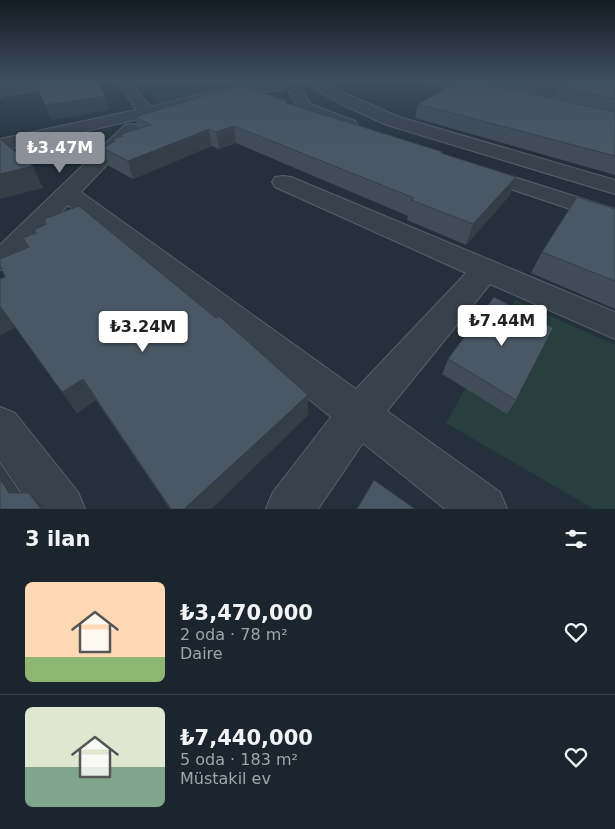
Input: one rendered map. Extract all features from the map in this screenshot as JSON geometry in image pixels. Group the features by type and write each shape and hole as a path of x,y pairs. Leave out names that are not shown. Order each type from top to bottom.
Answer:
{"street":[{"path":"139,104 146,114"},
{"path":"0,145 189,104"},
{"path":"303,104 304,107 325,117 380,136"},
{"path":"352,104 402,124 615,187"},
{"path":"539,104 554,107"},
{"path":"0,262 146,114"},
{"path":"464,167 615,217"},
{"path":"283,182 615,326"},
{"path":"68,193 483,509"},
{"path":"0,233 38,223"},
{"path":"290,509 358,414 485,270"},
{"path":"0,427 61,509"}],"green space":[{"path":"515,300 615,345 615,509 594,509 446,423"}],"building":[{"path":"178,104 288,104 516,177 473,224 411,200 414,198 234,126 216,132 209,129 128,161 103,148 115,141 113,139 123,136 121,134 151,125 135,117"},
{"path":"418,104 577,104 615,112 615,156"},
{"path":"0,139 33,166 0,174"},
{"path":"577,197 615,209 615,281 542,252"},
{"path":"79,206 216,318 219,316 308,395 184,509 171,509 83,379 62,392 0,306 0,279 5,277 0,265 0,259 29,247 23,238 36,233 34,230 46,224 44,219"},
{"path":"494,297 553,328 516,400 448,359"},
{"path":"0,479 9,493 29,493 41,509 0,509"},
{"path":"374,480 415,509 357,509"}]}
